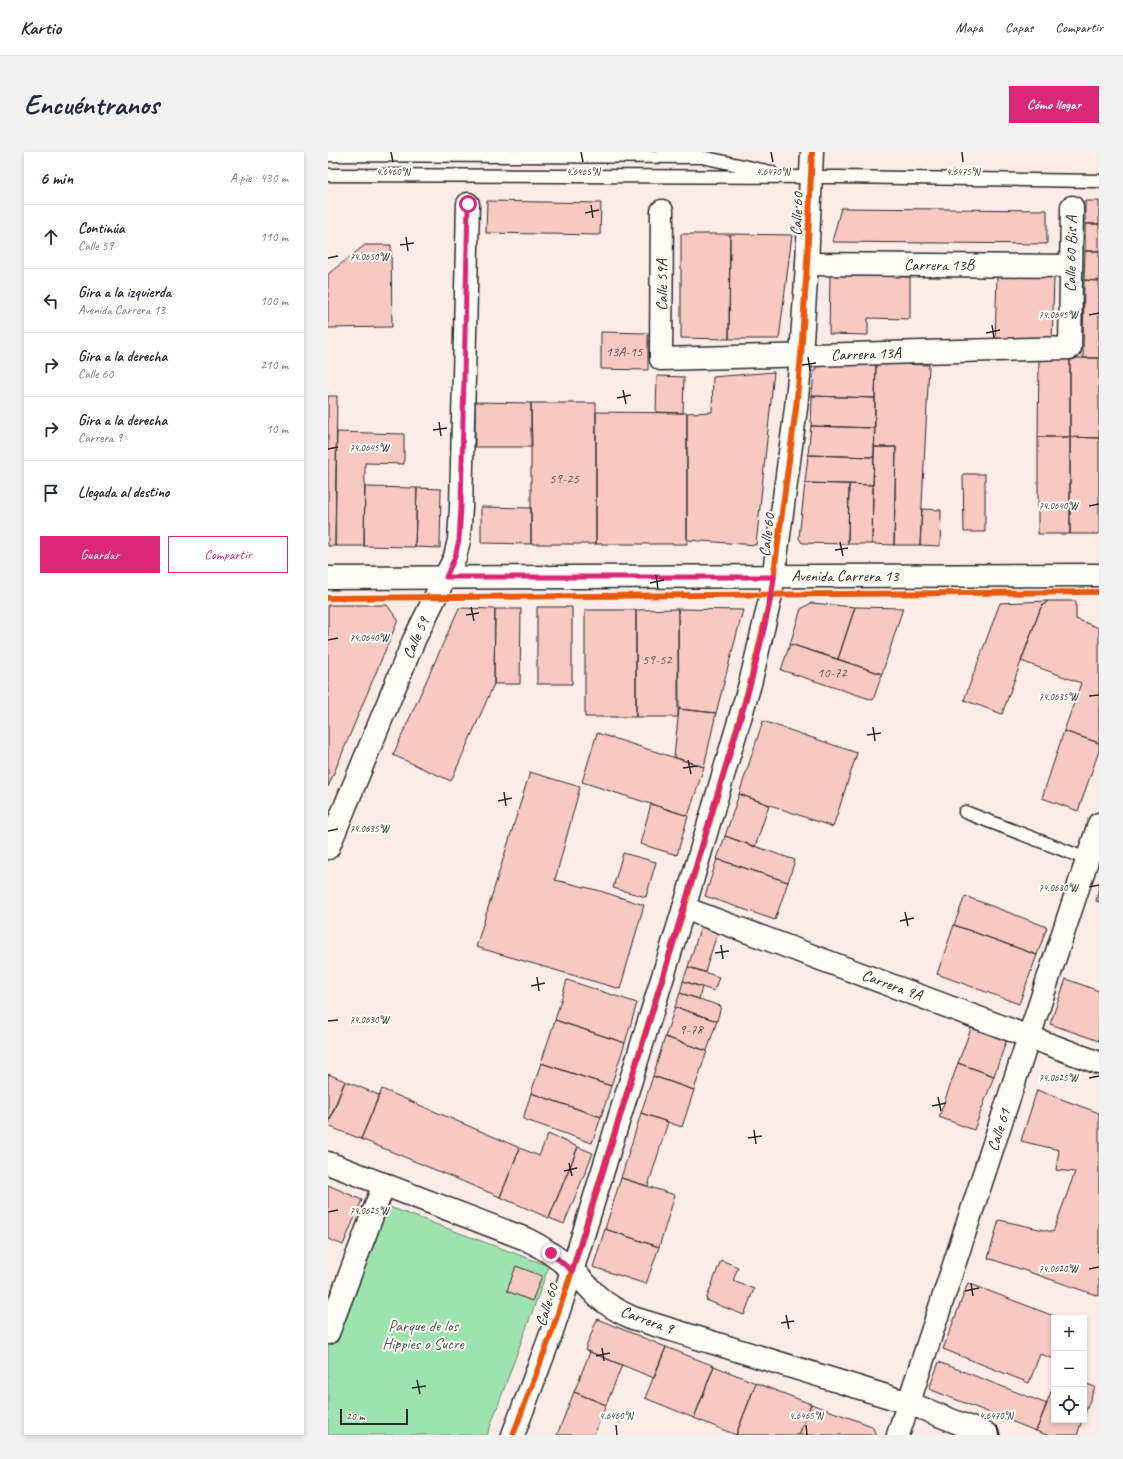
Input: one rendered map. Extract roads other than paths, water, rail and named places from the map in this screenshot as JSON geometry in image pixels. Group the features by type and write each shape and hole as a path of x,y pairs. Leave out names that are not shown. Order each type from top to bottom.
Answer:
{"street":[{"name":"Calle 60","path":"513,1435 550,1337 572,1271 684,908 750,684 772,595 796,408 801,356 807,264 803,178 812,152"},
{"name":"Calle 59","path":"328,848 414,640 455,557 459,540 468,204"},
{"name":"Calle 60 Bis A","path":"1070,348 1072,207"},
{"name":"Calle 59A","path":"662,211 662,359"},
{"name":"Carrera 13B","path":"807,264 1071,266"},
{"name":"Carrera 13A","path":"662,359 1070,348"},
{"name":"Avenida Carrera 13","path":"328,578 1099,575"},
{"name":"Calle 61","path":"898,1435 1030,1037 1093,859 1099,824"},
{"name":"Carrera 9A","path":"684,908 1099,1063"},
{"name":"Carrera 9","path":"328,1162 541,1246 572,1271 606,1303 619,1312 633,1318 909,1403 988,1435"},
{"path":"328,1333 384,1184"}],"lane":[{"path":"328,155 702,157 803,178"},
{"path":"328,175 1099,181"},
{"path":"965,812 1093,859"}],"park label":[{"name":"Parque de los Hippies o Sucre","path":"423,1335"}]}
